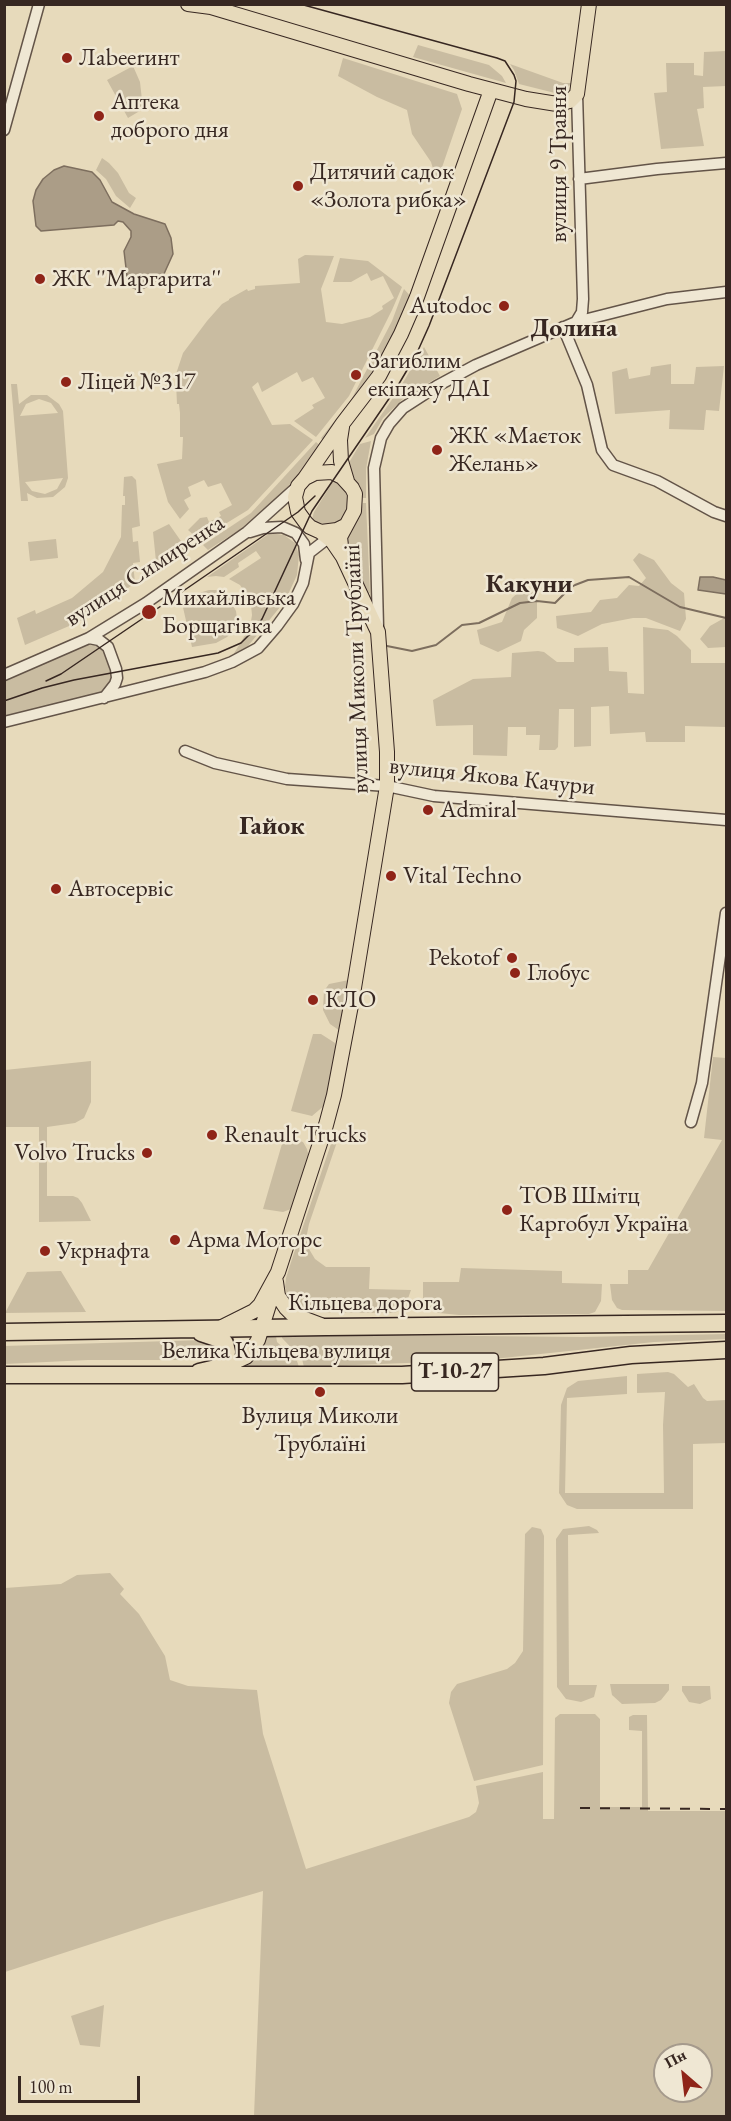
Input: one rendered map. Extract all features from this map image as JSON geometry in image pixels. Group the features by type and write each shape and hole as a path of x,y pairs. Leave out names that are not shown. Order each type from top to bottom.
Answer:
{"highway":[{"name":"Кільцева дорога","path":"4,1332 726,1323"},
{"path":"183,1375 216,1368 226,1358 227,1352 225,1343 219,1338 187,1329"},
{"name":"Велика Кільцева вулиця","path":"4,1375 402,1375 544,1366 660,1353 726,1350"}],"main road":[{"path":"188,4 209,6 343,48 491,90 556,104 570,101 577,94"},
{"name":"вулиця 9 Травня","path":"577,94 589,4"},
{"name":"вулиця Симиренка","path":"302,482 379,376 401,334 421,287 491,90"},
{"path":"333,532 354,511 356,503 355,494 341,466 343,423"},
{"path":"343,557 340,537 333,532 310,527 298,512 295,497 302,482 315,473 332,472 347,481"},
{"path":"333,532 378,632"},
{"name":"вулиця Миколи Трублаїні","path":"220,1328 254,1311 277,1277 334,1095 387,786 387,752 378,632"},
{"path":"277,1277 279,1296 286,1308 292,1314 326,1327"},
{"path":"216,1368 246,1357 258,1340 277,1277"}],"street":[{"path":"4,130 39,4"},
{"name":"вулиця 9 Травня","path":"576,322 582,312 583,299 577,94"},
{"path":"579,179 726,163"},
{"name":"вулиця Миколи Трублаїні","path":"378,632 374,468 379,442 384,431 403,408 437,386 487,361 576,322 667,299 726,292"},
{"path":"564,327 587,385 602,450 613,465 657,481 714,512 726,516"},
{"name":"вулиця Симиренка","path":"4,675 89,638 146,603 247,532 302,482"},
{"path":"4,722 215,669 258,648 293,604 303,583 306,560 304,544 300,537 289,530 274,527 247,532"},
{"path":"306,560 313,548 333,532"},
{"path":"89,638 99,640 108,647 116,669 115,684 104,698"},
{"name":"вулиця Якова Качури","path":"186,751 214,763 287,779 387,786 434,796 726,820"},
{"path":"691,1122 702,1083 726,914"},
{"path":"4,1323 39,1332"}],"shaded area":[{"path":"418,45 489,65 502,76 506,83 413,57"},
{"path":"726,51 726,86 703,87 704,108 697,109 704,146 661,149 654,93 667,92 666,63 694,63 694,75 703,76 704,52"},
{"path":"343,58 457,94 462,109 437,182 431,162 412,134 407,110 338,76"},
{"path":"510,64 563,83 572,83 555,93 519,84"},
{"path":"133,66 140,82 143,109 128,118 107,80"},
{"path":"102,158 118,173 129,193 136,198 130,208 116,196 106,179 96,170"},
{"path":"64,166 92,172 100,180 112,202 134,214 165,224 171,238 173,254 163,276 144,288 136,289 128,285 124,251 131,237 131,231 123,222 118,221 114,225 41,231 36,226 33,201 36,190 43,179 54,170"},
{"path":"305,255 334,256 321,289 326,322 342,324 370,317 394,298 383,276 371,281 367,273 351,282 333,282 340,258 368,261 402,287 349,396 316,437 294,421 314,408 312,405 325,398 313,377 302,382 297,372 262,392 258,382 252,387 272,425 290,424 313,440 248,510 199,540 188,530 200,518 207,517 209,522 221,516 219,512 232,505 221,483 208,487 204,480 188,487 191,496 184,500 189,509 180,519 168,502 157,464 182,459 183,437 180,437 176,382 178,375 176,374 183,353 207,321 229,299 247,289 248,291 255,289 255,286 300,283 298,259"},
{"path":"404,289 413,299 378,370 325,442 321,438 351,400 392,321"},
{"path":"424,347 440,376 405,397 383,418 374,434 365,438 398,391"},
{"path":"671,364 671,384 694,384 696,367 724,366 719,411 706,410 704,430 669,429 670,410 615,414 612,372 627,368 629,379 650,375 651,367"},
{"path":"11,384 17,384 19,404 31,395 47,395 59,404 63,411 68,478 65,487 53,497 37,498 27,493 28,501 21,501","holes":["39,399 51,403 58,413 20,416 26,404","63,478 57,489 45,494 32,491 25,482"]},
{"path":"371,441 366,469 366,498 363,498 347,466 360,444"},
{"path":"316,442 322,447 284,491 239,530 208,550 203,545 251,513"},
{"path":"132,476 136,480 140,526 132,528 133,542 138,541 140,562 133,563 135,583 83,620 25,645 17,618 35,610 36,614 72,598 103,572 121,537 122,505 125,505 124,477"},
{"path":"334,480 342,486 347,495 348,507 339,523 325,526 312,519"},
{"path":"363,503 366,503 370,593 368,594 347,547 348,538"},
{"path":"169,524 183,544 194,544 157,571 153,532"},
{"path":"270,533 284,535 295,543 299,555 297,575 285,601 248,646 233,655 250,627 252,615 246,594 240,585 229,579 261,558 256,551 238,563 239,567 224,577 207,577"},
{"path":"56,539 58,558 30,561 28,542"},
{"path":"639,553 654,560 671,583 684,593 686,619 680,631 646,618 602,624 578,636 557,628 556,616 591,612 600,600 617,598 629,585 639,586 646,578 633,560"},
{"path":"700,577 726,580 726,594 698,590"},
{"path":"209,590 216,590 228,596 236,611 237,619 232,632 227,637 216,643 192,647 182,603"},
{"path":"520,591 537,592 537,618 524,630 521,641 498,652 480,644 477,630 502,622 512,598"},
{"path":"726,617 726,647 708,648 700,639 710,626"},
{"path":"643,627 668,630 677,636 691,650 691,663 726,663 726,727 685,726 685,742 646,742 645,732 610,734 609,706 591,707 591,746 574,747 574,709 559,709 558,747 555,750 539,750 540,735 526,735 526,727 508,727 507,756 473,755 473,725 436,726 433,700 473,679 511,677 512,653 538,651 544,652 557,662 574,662 574,648 608,647 609,671 627,672 628,693 644,694"},
{"path":"95,643 108,654 113,674 111,687 104,693 5,718 5,681 85,644"},
{"path":"349,980 343,1033 330,1024 323,1010 324,991 329,984"},
{"path":"313,1034 321,1034 335,1043 337,1052 325,1105 312,1116 291,1111"},
{"path":"713,1057 726,1058 726,1311 622,1310 617,1308 612,1300 610,1284 628,1284 628,1270 648,1270 722,1140 704,1138"},
{"path":"91,1061 91,1102 84,1118 75,1123 47,1127 47,1196 78,1198 91,1221 39,1222 39,1127 5,1127 5,1070"},
{"path":"334,1135 339,1136 309,1224 306,1239 309,1249 315,1259 326,1267 370,1267 369,1289 411,1290 406,1304 397,1312 304,1312 296,1309 287,1295 286,1278"},
{"path":"284,1137 303,1142 309,1157 291,1209 283,1212 263,1209"},
{"path":"461,1268 562,1271 562,1283 602,1284 601,1301 595,1312 589,1314 459,1315 439,1313 429,1309 423,1301 423,1282 459,1282"},
{"path":"61,1271 86,1312 5,1313 27,1272"},
{"path":"726,1334 726,1339 654,1342 484,1360 304,1367 302,1359 282,1338 282,1336 582,1337"},
{"path":"263,1336 276,1336 277,1342 297,1361 299,1367 242,1368 241,1366"},
{"path":"203,1340 214,1345 216,1349 214,1358 209,1360 88,1360 5,1364 4,1346"},
{"path":"668,1372 674,1374 688,1387 694,1384 707,1401 726,1400 726,1443 693,1444 693,1509 577,1509 567,1505 559,1493 561,1405 567,1388 578,1381 627,1376 627,1394 567,1398 565,1493 664,1493 665,1392 637,1393 637,1374"},
{"path":"589,1526 599,1533 568,1535 569,1685 597,1685 594,1697 581,1702 566,1699 557,1687 556,1539 563,1529"},
{"path":"532,1527 541,1529 544,1536 543,1765 474,1781 449,1703 451,1692 457,1684 507,1669 515,1663 523,1651 525,1534"},
{"path":"110,1573 124,1589 120,1594 139,1614 165,1656 170,1680 188,1686 257,1690 263,1734 306,1869 469,1817 476,1812 479,1803 476,1786 543,1772 543,1819 554,1819 555,1718 560,1714 595,1714 600,1719 600,1807 642,1807 642,1731 629,1730 629,1717 647,1715 648,1811 726,1811 726,2116 254,2116 263,1891 5,1972 5,1588 61,1584 77,1575"},
{"path":"610,1684 669,1684 669,1690 661,1700 655,1703 622,1704 612,1695"},
{"path":"682,1686 710,1686 711,1699 700,1704 689,1702 682,1691"},
{"path":"104,2005 100,2047 80,2045 71,2016"}],"waterway":[{"path":"387,646 412,651 436,645 462,625 479,623 520,603 537,601 555,603 570,588 588,580 629,577 680,607 726,618"}],"tram line":[{"path":"4,701 74,680 218,653 241,643 262,619 312,511 397,387 416,355 429,326 514,102 516,81 514,75 505,61 497,58 300,4"},
{"path":"46,681 61,674 189,587 298,512 315,496"}],"railway":[{"path":"580,1808 726,1809"}],"place":[{"name":"Лаbeerинт","path":"67,58"},
{"name":"Аптека доброго дня","path":"99,116"},
{"name":"Дитячий садок «Золота рибка»","path":"298,186"},
{"name":"ЖК ''Маргарита''","path":"40,279"},
{"name":"Autodoc","path":"504,306"},
{"name":"Загиблим екіпажу ДАІ","path":"356,375"},
{"name":"Ліцей №317","path":"66,382"},
{"name":"ЖК «Маєток Желань»","path":"437,450"},
{"name":"Михайлівська Борщагівка","path":"149,612"},
{"name":"Admiral","path":"428,810"},
{"name":"Vital Techno","path":"391,876"},
{"name":"Автосервіс","path":"56,889"},
{"name":"Pekotof","path":"512,958"},
{"name":"Глобус","path":"515,973"},
{"name":"КЛО","path":"313,1000"},
{"name":"Renault Trucks","path":"212,1135"},
{"name":"Volvo Trucks","path":"147,1153"},
{"name":"ТОВ Шмітц Каргобул Україна","path":"507,1210"},
{"name":"Арма Моторс","path":"175,1240"},
{"name":"Укрнафта","path":"45,1251"},
{"name":"Вулиця Миколи Трублаїні","path":"320,1392"}],"district":[{"name":"Долина","path":"574,329"},
{"name":"Какуни","path":"529,585"},
{"name":"Гайок","path":"272,827"}]}
